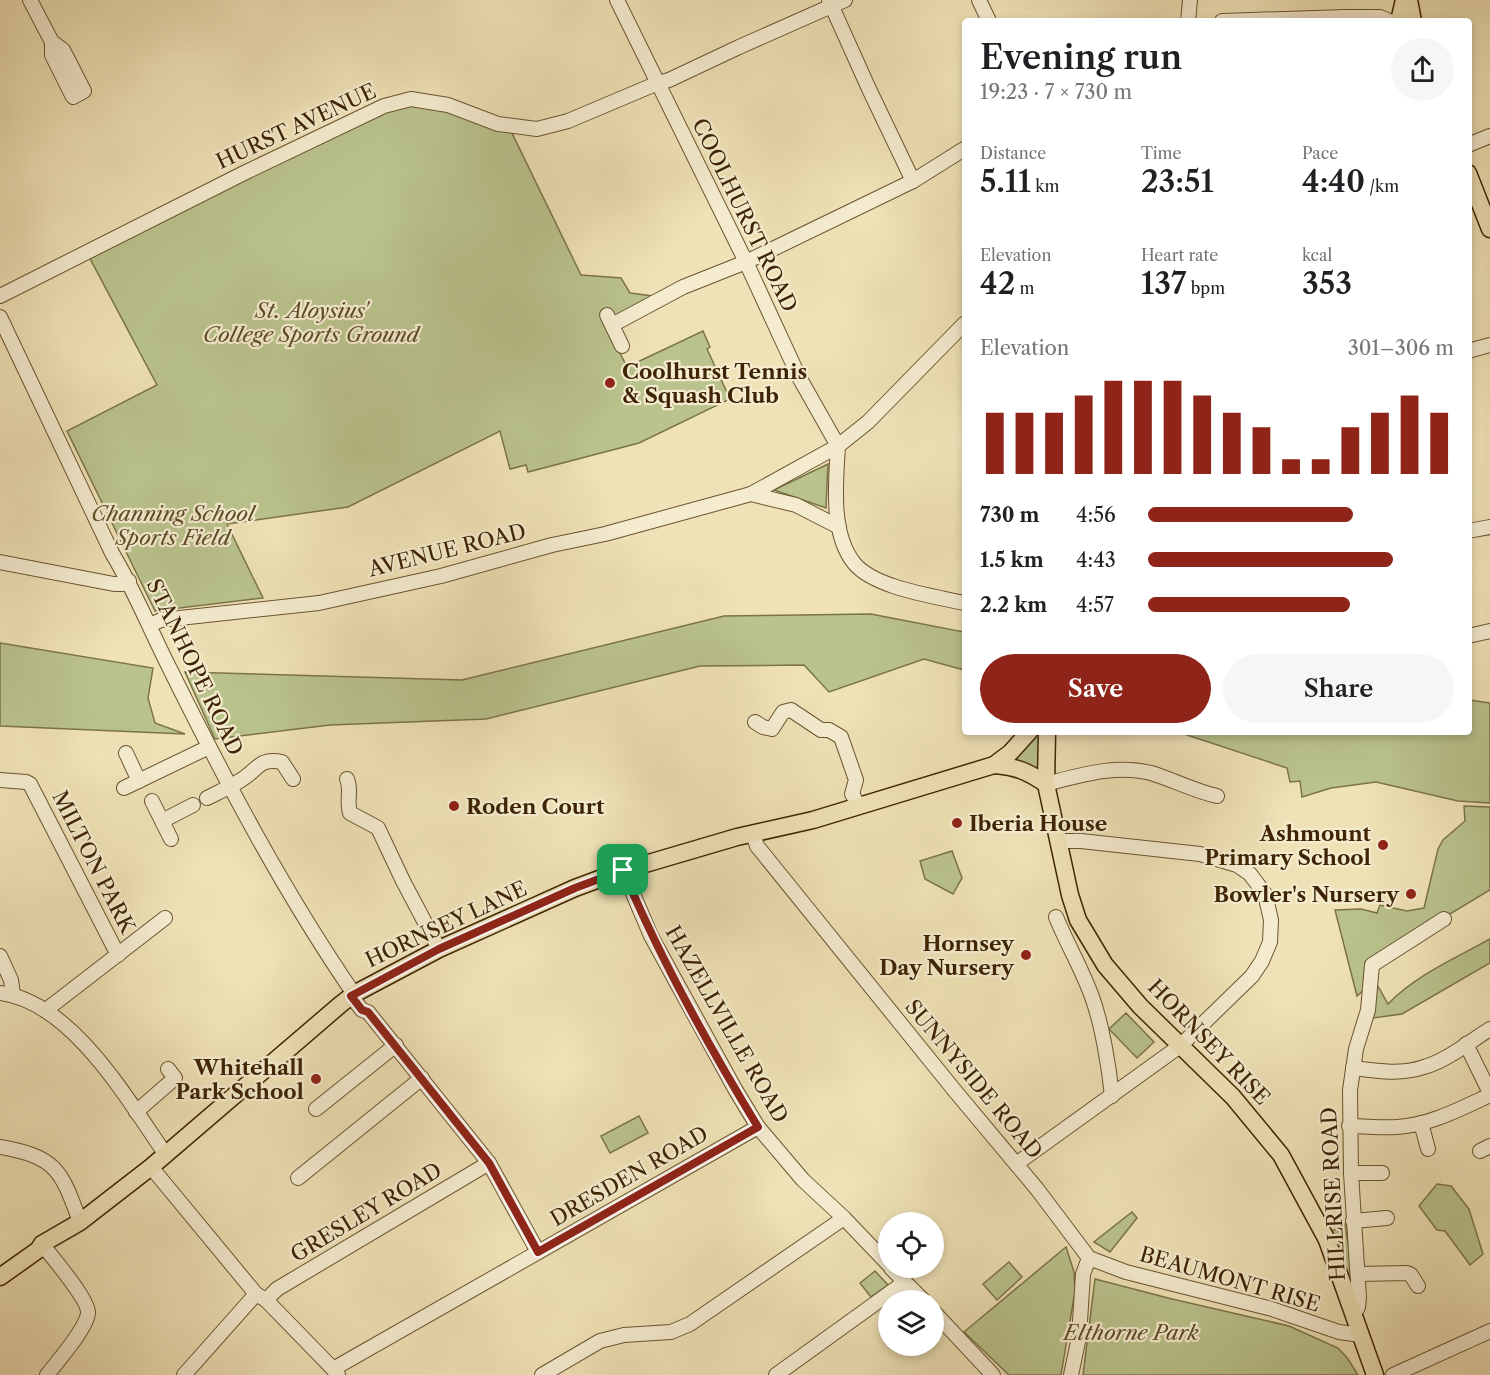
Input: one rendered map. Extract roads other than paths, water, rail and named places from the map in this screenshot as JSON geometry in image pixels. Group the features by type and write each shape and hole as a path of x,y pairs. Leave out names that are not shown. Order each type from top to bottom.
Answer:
{"main road":[{"path":"1400,18 1404,0"},
{"path":"1409,0 1412,18"},
{"path":"1472,182 1490,229"},
{"name":"HORNSEY RISE","path":"1047,735 1046,784 1070,895 1078,920 1105,965 1140,1006 1233,1097 1281,1155 1327,1240 1375,1375"},
{"name":"HORNSEY LANE","path":"994,765 1024,738"},
{"name":"HORNSEY LANE","path":"0,1277 38,1250 42,1244 80,1222 166,1155 352,995 439,949 575,888 623,870 813,820 994,765 1014,767 1030,773 1046,784"}],"street":[{"path":"30,0 52,42"},
{"name":"COOLHURST ROAD","path":"617,0 746,262 799,377 838,446"},
{"path":"979,0 988,18"},
{"path":"1188,18 1191,0"},
{"path":"836,2 869,89 913,181"},
{"name":"HURST AVENUE","path":"0,296 244,173 384,106 411,99 420,100 448,105 498,124 537,129 568,121 669,80 836,2"},
{"path":"1296,18 1345,16 1382,18"},
{"path":"1472,143 1490,136"},
{"path":"622,346 609,320 746,262 913,181 962,150"},
{"name":"STANHOPE ROAD","path":"0,317 112,553 129,581 209,747 275,868 362,1010 368,1012 396,1045 489,1163 538,1252"},
{"name":"AVENUE ROAD","path":"150,625 161,620 319,603 441,576 751,494 838,446 868,422 962,326"},
{"path":"1472,350 1490,345"},
{"path":"838,446 835,490 839,527 854,563 869,575 886,584 962,603"},
{"name":"AVENUE ROAD","path":"751,494 796,505 839,527"},
{"path":"1472,530 1490,527"},
{"path":"0,562 114,584 129,581"},
{"path":"1472,635 1490,631"},
{"path":"754,722 772,729 783,712 791,710 821,730 829,730 842,737 856,780 852,794 859,806"},
{"path":"124,789 209,747"},
{"path":"126,753 139,781"},
{"path":"207,798 244,778 260,763 273,760 282,762 293,779"},
{"path":"1046,784 1096,771 1130,770 1148,772 1199,792 1217,796"},
{"path":"347,779 350,788 346,801 350,813 378,828 439,949"},
{"name":"MILTON PARK","path":"0,780 30,784 118,955"},
{"path":"152,801 171,838"},
{"path":"162,821 194,805"},
{"name":"SUNNYSIDE ROAD","path":"753,834 757,846 1016,1164 1089,1258"},
{"path":"1016,1164 1180,1046 1252,976 1262,961 1270,942 1271,920 1265,894 1250,874 1237,865 1200,854 1081,841 1058,841"},
{"name":"HAZELLVILLE ROAD","path":"623,870 651,936 734,1088 758,1127 803,1180 878,1254"},
{"path":"1056,917 1078,961 1093,999 1109,1071 1112,1096"},
{"path":"46,1010 165,918"},
{"name":"HILLRISE ROAD","path":"1353,1316 1358,1306 1359,1274 1353,1221 1349,1126 1350,1065 1368,1010 1372,965 1444,919"},
{"path":"0,956 10,980 6,994 46,1010 87,1046 166,1155"},
{"path":"1350,1065 1387,1072 1414,1070 1437,1062 1490,1029"},
{"path":"1349,1126 1397,1127 1421,1123 1447,1115 1490,1094 1466,1044"},
{"path":"316,1109 396,1045"},
{"path":"136,1112 175,1078 168,1069"},
{"path":"298,1178 422,1078"},
{"path":"1421,1123 1428,1149"},
{"name":"DRESDEN ROAD","path":"336,1372 538,1252 758,1127"},
{"path":"0,1147 29,1152 44,1159 56,1169 80,1222"},
{"name":"GRESLEY ROAD","path":"184,1375 261,1297 489,1163"},
{"path":"151,1167 261,1297 336,1372"},
{"path":"1351,1173 1382,1173"},
{"path":"545,1374 600,1341 624,1335 671,1332 690,1324 844,1218"},
{"path":"1353,1221 1387,1218"},
{"path":"42,1244 83,1298 88,1312 84,1325 47,1375"},
{"path":"1071,1375 1078,1337 1083,1274 1089,1258"},
{"name":"BEAUMONT RISE","path":"1089,1258 1126,1272 1272,1309 1339,1332 1361,1335"},
{"path":"1359,1274 1407,1273 1418,1286"},
{"path":"901,1278 913,1290"},
{"path":"776,1375 905,1282"},
{"path":"944,1323 993,1375"},
{"path":"1394,1375 1490,1332"}],"place":[{"name":"Coolhurst Tennis & Squash Club","path":"610,383"},
{"name":"Roden Court","path":"454,806"},
{"name":"Iberia House","path":"957,823"},
{"name":"Ashmount Primary School","path":"1383,845"},
{"name":"Bowler's Nursery","path":"1411,894"},
{"name":"Hornsey Day Nursery","path":"1026,955"},
{"name":"Whitehall Park School","path":"316,1079"}],"park label":[{"name":"St. Aloysius' College Sports Ground","path":"311,322"},
{"name":"Channing School Sports Field","path":"173,525"},
{"name":"Elthorne Park","path":"1131,1332"}]}
